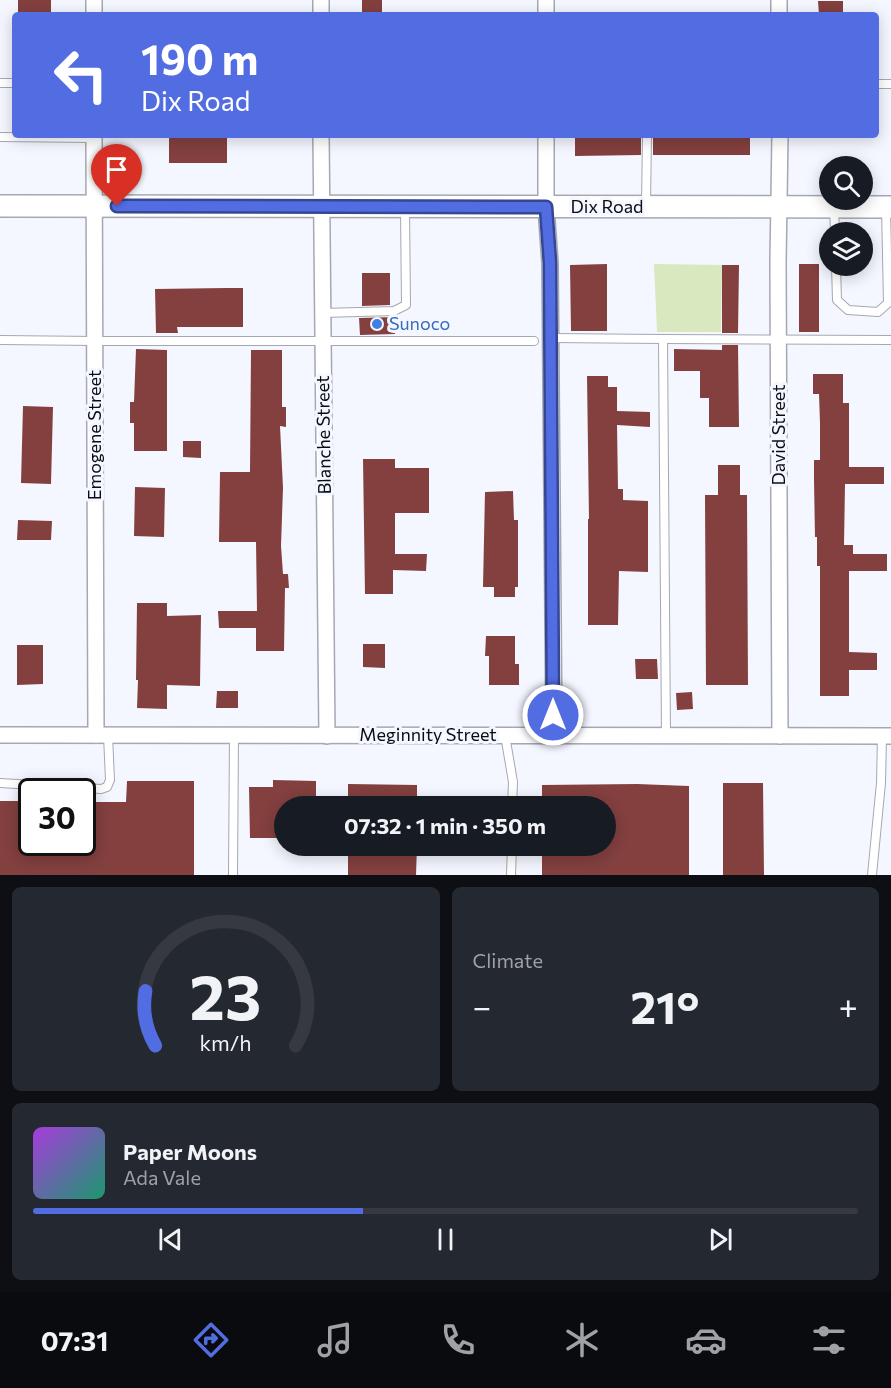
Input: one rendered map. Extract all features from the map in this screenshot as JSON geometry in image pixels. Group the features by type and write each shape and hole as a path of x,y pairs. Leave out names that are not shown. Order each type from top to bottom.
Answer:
{"main road":[{"name":"Dix Road","path":"0,206 819,207"}],"street":[{"name":"Emogene Street","path":"94,138 102,735"},
{"name":"Blanche Street","path":"321,138 327,736"},
{"path":"546,138 546,207 550,263 554,736"},
{"name":"David Street","path":"780,138 781,170 778,207 780,736"},
{"name":"Meginnity Street","path":"0,735 887,736"}],"lane":[{"path":"646,207 647,138"},
{"path":"322,313 394,311 406,305 405,207"},
{"path":"836,276 837,300 848,310 878,312 888,303 888,207"},
{"path":"550,338 891,340"},
{"path":"663,339 666,736"},
{"path":"0,340 534,340"},
{"path":"0,783 101,789 109,784 110,780 102,735"},
{"path":"233,875 234,735"},
{"path":"505,735 513,782 512,796"},
{"path":"872,875 887,736"},
{"path":"511,875 512,856"}],"green space":[{"path":"654,264 722,265 721,332 657,332"}],"building":[{"path":"18,0 51,0 51,12 18,12"},
{"path":"362,0 382,0 382,12 362,12"},
{"path":"818,1 843,1 843,12 819,12"},
{"path":"169,138 227,138 227,163 169,163"},
{"path":"575,138 641,138 641,155 575,156"},
{"path":"653,138 750,138 750,155 653,155"},
{"path":"607,264 607,331 571,331 570,265"},
{"path":"799,264 819,264 819,332 799,332"},
{"path":"722,265 739,265 738,333 722,333"},
{"path":"362,273 390,273 390,305 362,306"},
{"path":"243,288 243,327 177,327 178,333 156,333 155,289"},
{"path":"394,317 395,334 360,335 359,318"},
{"path":"722,345 738,345 739,427 709,427 709,398 700,398 700,371 674,371 674,349 722,350"},
{"path":"136,349 167,350 167,451 134,451 134,423 130,423 130,402 134,402"},
{"path":"251,350 282,350 282,407 286,407 286,427 280,426 283,488 281,546 283,574 288,574 289,588 285,588 284,651 256,651 256,628 219,628 218,611 257,611 256,542 219,542 220,472 250,472"},
{"path":"813,374 843,374 843,403 849,403 849,467 884,467 884,484 845,484 844,545 853,545 853,554 887,554 887,571 849,571 849,652 877,653 877,670 849,670 849,696 820,696 820,566 817,566 817,537 815,537 814,460 820,460 820,423 819,394 813,394"},
{"path":"587,376 608,376 608,387 617,387 617,411 650,412 650,427 617,425 618,489 623,489 623,500 648,501 648,572 619,571 618,625 588,625"},
{"path":"23,406 53,407 51,484 21,483"},
{"path":"183,441 201,441 201,458 183,457"},
{"path":"363,459 395,459 395,468 429,468 429,513 395,513 395,554 427,554 426,571 393,570 393,594 365,594"},
{"path":"718,465 740,465 740,495 747,495 748,685 706,685 705,495 718,495"},
{"path":"135,487 165,488 164,537 134,536"},
{"path":"513,491 514,520 518,520 518,587 515,587 515,597 494,597 494,587 483,587 485,492"},
{"path":"18,520 52,521 51,540 17,540"},
{"path":"137,603 167,603 167,616 201,615 200,686 167,685 167,709 137,708"},
{"path":"486,636 515,636 515,664 519,664 519,685 489,685 489,656 485,656"},
{"path":"363,644 385,644 385,668 363,667"},
{"path":"17,645 43,645 43,684 17,685"},
{"path":"635,659 657,659 658,679 636,679"},
{"path":"217,691 238,691 238,708 216,708"},
{"path":"692,692 693,709 677,710 676,693"},
{"path":"273,780 316,781 316,796 274,796 274,838 250,838 249,787 273,787"},
{"path":"127,781 194,781 194,875 0,875 0,801 18,801 18,856 96,856 96,802 126,802"},
{"path":"723,783 763,783 764,875 723,875"},
{"path":"348,784 417,785 417,796 348,796"},
{"path":"542,785 689,786 689,875 542,875 542,856 616,856 616,796 542,796"},
{"path":"348,856 417,856 416,875 348,875"}],"place":[{"name":"Sunoco","path":"377,324"}],"route":[{"path":"117,206 546,207 550,263 553,715"}]}
